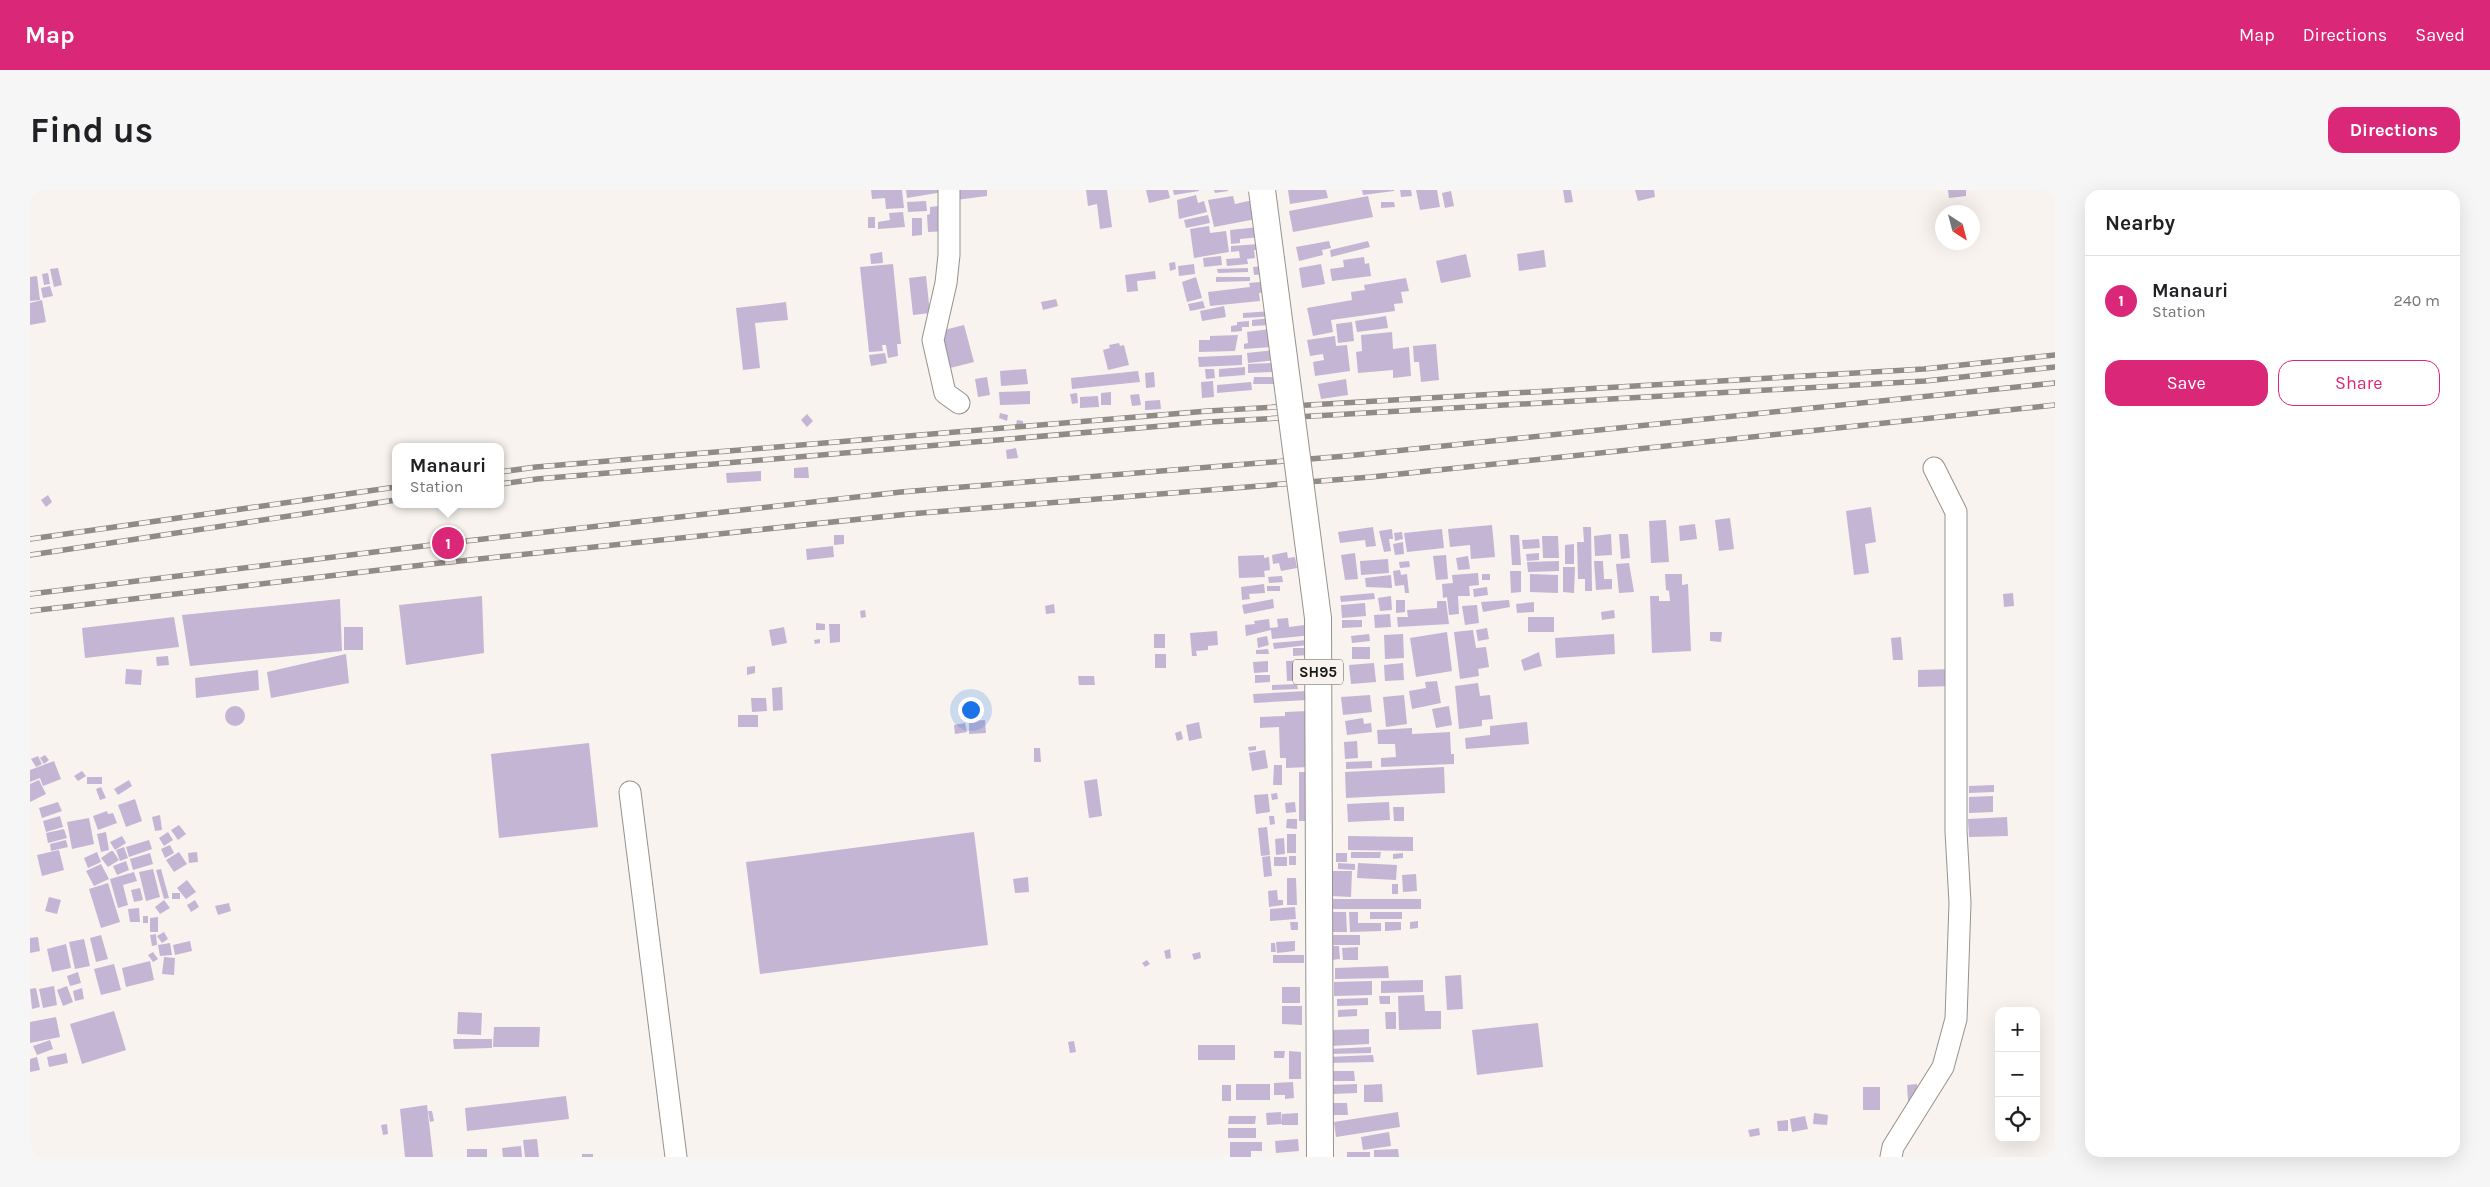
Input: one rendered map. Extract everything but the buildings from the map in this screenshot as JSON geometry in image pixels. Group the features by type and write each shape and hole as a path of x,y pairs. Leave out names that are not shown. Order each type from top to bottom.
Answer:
{"main road":[{"name":"SH95","path":"1262,190 1318,618 1320,1157"}],"street":[{"path":"950,190 949,254 946,283 932,340 945,393 959,403"},
{"path":"1891,1157 1893,1147 1943,1066 1956,1019 1960,903 1956,831 1956,512 1934,468"},
{"path":"630,792 676,1157"}],"railway":[{"path":"504,471 536,467 1208,411 1924,369 2055,355"},
{"path":"504,483 537,479 1209,422 1925,381 2055,367"},
{"path":"30,594 448,543 901,492 1346,456 2055,383"},
{"path":"30,611 431,564 909,514 1371,477 2055,405"},
{"path":"30,539 392,488"},
{"path":"30,555 392,501"}],"place":[{"name":"Manauri","path":"448,543"}]}
